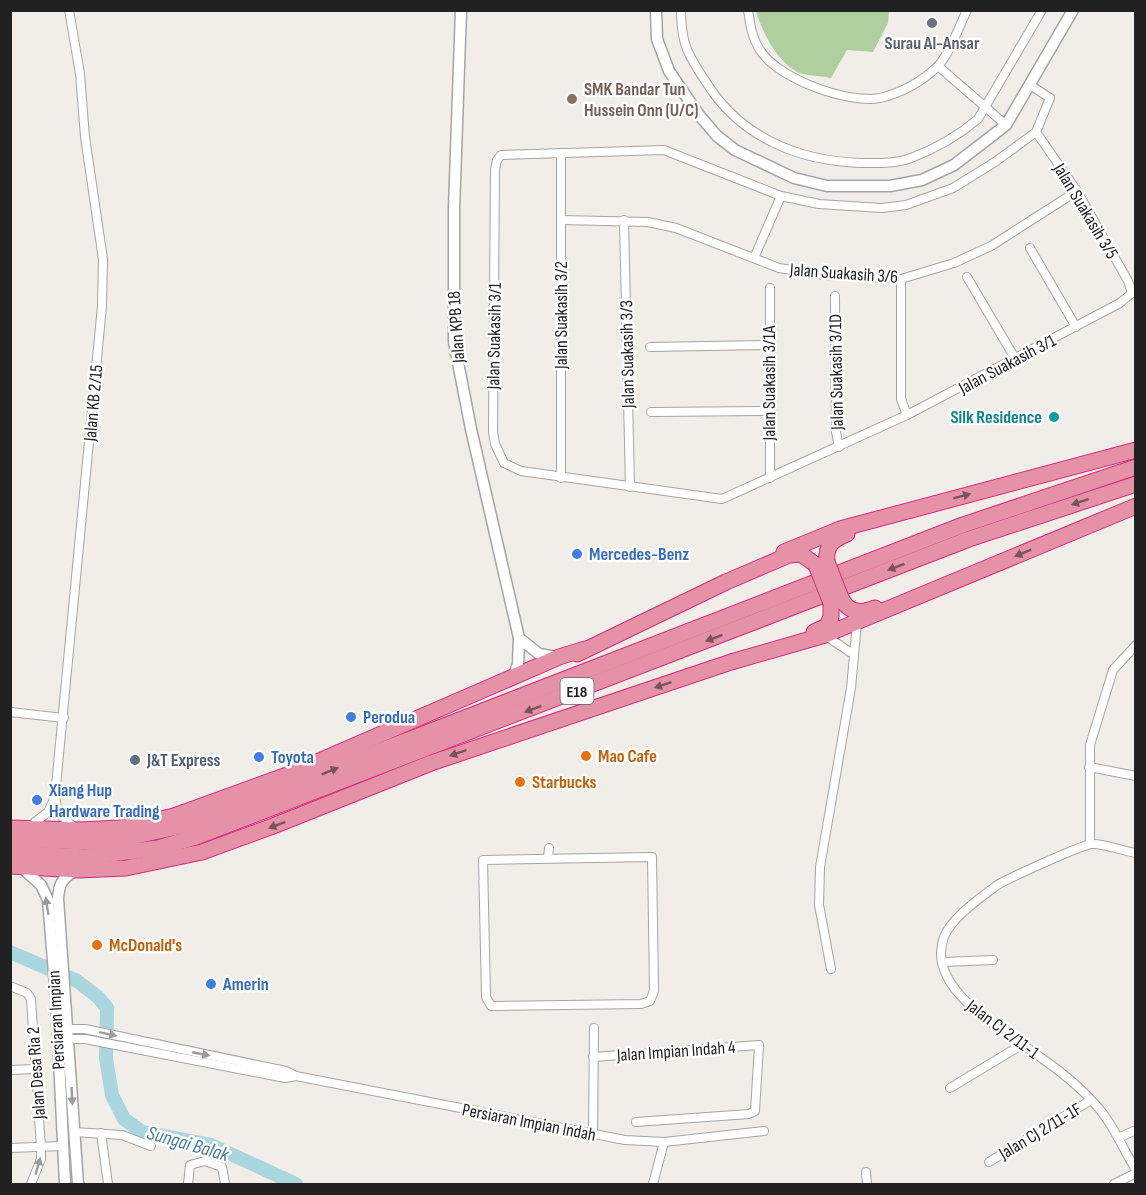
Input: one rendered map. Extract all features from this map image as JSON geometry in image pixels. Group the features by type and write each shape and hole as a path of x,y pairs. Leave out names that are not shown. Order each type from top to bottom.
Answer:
{"highway":[{"path":"413,740 430,724 563,663 585,649 811,539 1136,450"},
{"name":"E18","path":"10,839 86,842 156,833 191,824 413,740 963,525 1136,467"},
{"name":"E18","path":"10,853 86,856 158,848 196,837 969,539 1136,484"},
{"path":"15,866 78,870 126,868 202,852 431,763 825,635 1136,506"},
{"path":"821,563 829,546 837,538 906,512"},
{"path":"726,582 789,555 801,554 821,563 836,600 853,611 865,612 924,593"},
{"path":"768,652 827,626 836,600"},
{"path":"18,828 80,830 120,828 152,822 228,798 559,657 585,649"}],"street":[{"name":"Jalan KB 2/15","path":"18,828 48,812 55,796 103,296 103,259 85,137 80,74 69,10"},
{"name":"Jalan KPB 18","path":"461,10 454,209 454,342 471,429 519,638 519,664 513,678"},
{"path":"656,10 657,39 669,71 699,115 717,136 735,150 794,178 826,186 890,186 922,180 954,165 1006,125 1073,10"},
{"path":"681,10 681,37 693,61 732,117 779,147 815,159 884,164 909,159 964,131 986,109 1042,10"},
{"path":"748,10 751,30 761,51 782,70 809,86 842,95 878,98 906,89 938,66 968,10"},
{"path":"938,66 1006,125"},
{"path":"1030,85 1050,98 1036,132"},
{"name":"Jalan Suakasih 3/5","path":"1036,132 1077,191 1128,281 1131,293"},
{"name":"Jalan Suakasih 3/1","path":"1036,132 995,162 953,188 906,205 882,208 828,205 781,196 664,150 501,155 497,160 493,420 495,444 504,463 520,471 561,478 722,499 907,415 1016,360 1120,303 1131,293"},
{"name":"Jalan Suakasih 3/2","path":"561,153 561,478"},
{"name":"Jalan Suakasih 3/6","path":"561,220 624,220 676,228 779,268 824,275 901,279 954,263 991,246 1077,191"},
{"path":"754,258 781,196"},
{"name":"Jalan Suakasih 3/3","path":"624,220 630,487"},
{"path":"1029,248 1076,327"},
{"path":"967,277 1016,360"},
{"path":"901,279 901,399 907,415"},
{"name":"Jalan Suakasih 3/1A","path":"770,288 768,345 770,478"},
{"name":"Jalan Suakasih 3/1D","path":"835,297 836,432 839,447"},
{"path":"650,347 768,345"},
{"path":"651,412 768,411"},
{"path":"831,969 819,905 820,877 851,688 857,623"},
{"path":"825,635 835,639 853,654"},
{"path":"519,638 539,654 559,657"},
{"path":"1090,844 1090,745 1106,685 1117,662 1136,645"},
{"path":"10,712 64,718"},
{"path":"1089,767 1136,776"},
{"path":"55,796 58,813 66,822 80,830"},
{"path":"993,960 943,962 942,947 950,928 998,885 1090,844 1136,853"},
{"path":"548,858 549,848"},
{"path":"576,848 576,858"},
{"path":"652,857 654,991 650,1000 642,1004 497,1008 491,1006 486,997 483,860 576,858 652,857"},
{"name":"Persiaran Impian","path":"15,866 41,885 48,900 57,956 63,1034 64,1185"},
{"name":"Persiaran Impian","path":"57,956 59,885 65,877 78,870"},
{"name":"Jalan CJ 2/11-1","path":"943,962 950,979 966,1003 987,1021 1023,1044 1091,1100 1118,1138 1136,1172"},
{"name":"Jalan Desa Ria 2","path":"14,988 31,999 41,1147 41,1159 31,1185"},
{"path":"593,1135 594,1028"},
{"name":"Persiaran Impian Indah","path":"63,1034 85,1029 129,1044"},
{"name":"Persiaran Impian","path":"63,1034 78,1185"},
{"name":"Persiaran Impian Indah","path":"63,1034 286,1071 296,1076 593,1135 664,1142 764,1131"},
{"path":"950,1088 1023,1044"},
{"name":"Jalan Impian Indah 4","path":"593,1057 759,1045 758,1106 755,1111 749,1114 636,1122"},
{"path":"10,1070 36,1069"},
{"name":"Jalan CJ 2/11-1F","path":"989,1162 1091,1100"},
{"path":"62,1146 71,1131 73,1119"},
{"path":"1118,1138 1136,1130"},
{"path":"74,1132 122,1135 151,1146"},
{"path":"101,1133 108,1185"},
{"path":"653,1185 664,1142"},
{"path":"10,1148 62,1146 70,1154 76,1172"},
{"path":"188,1185 190,1165 205,1161 222,1167 225,1185"},
{"path":"866,1172 867,1185"},
{"path":"1114,1185 1136,1172"}],"green space":[{"path":"756,10 889,11 888,23 873,52 847,50 831,78 803,74 786,64 779,57 762,29"}],"waterway":[{"name":"Sungai Balak","path":"10,952 77,981 98,997 107,1008 106,1058 112,1095 124,1119 142,1132 211,1145 296,1184"}],"place":[{"name":"Surau Al-Ansar","path":"932,23"},
{"name":"SMK Bandar Tun Hussein Onn (U/C)","path":"572,99"},
{"name":"Silk Residence","path":"1054,417"},
{"name":"Mercedes-Benz","path":"577,554"},
{"name":"Perodua","path":"351,717"},
{"name":"Mao Cafe","path":"586,756"},
{"name":"Toyota","path":"259,757"},
{"name":"J&T Express","path":"135,760"},
{"name":"Starbucks","path":"520,782"},
{"name":"Xiang Hup Hardware Trading","path":"37,800"},
{"name":"McDonald's","path":"97,945"},
{"name":"Amerin","path":"211,984"}]}
